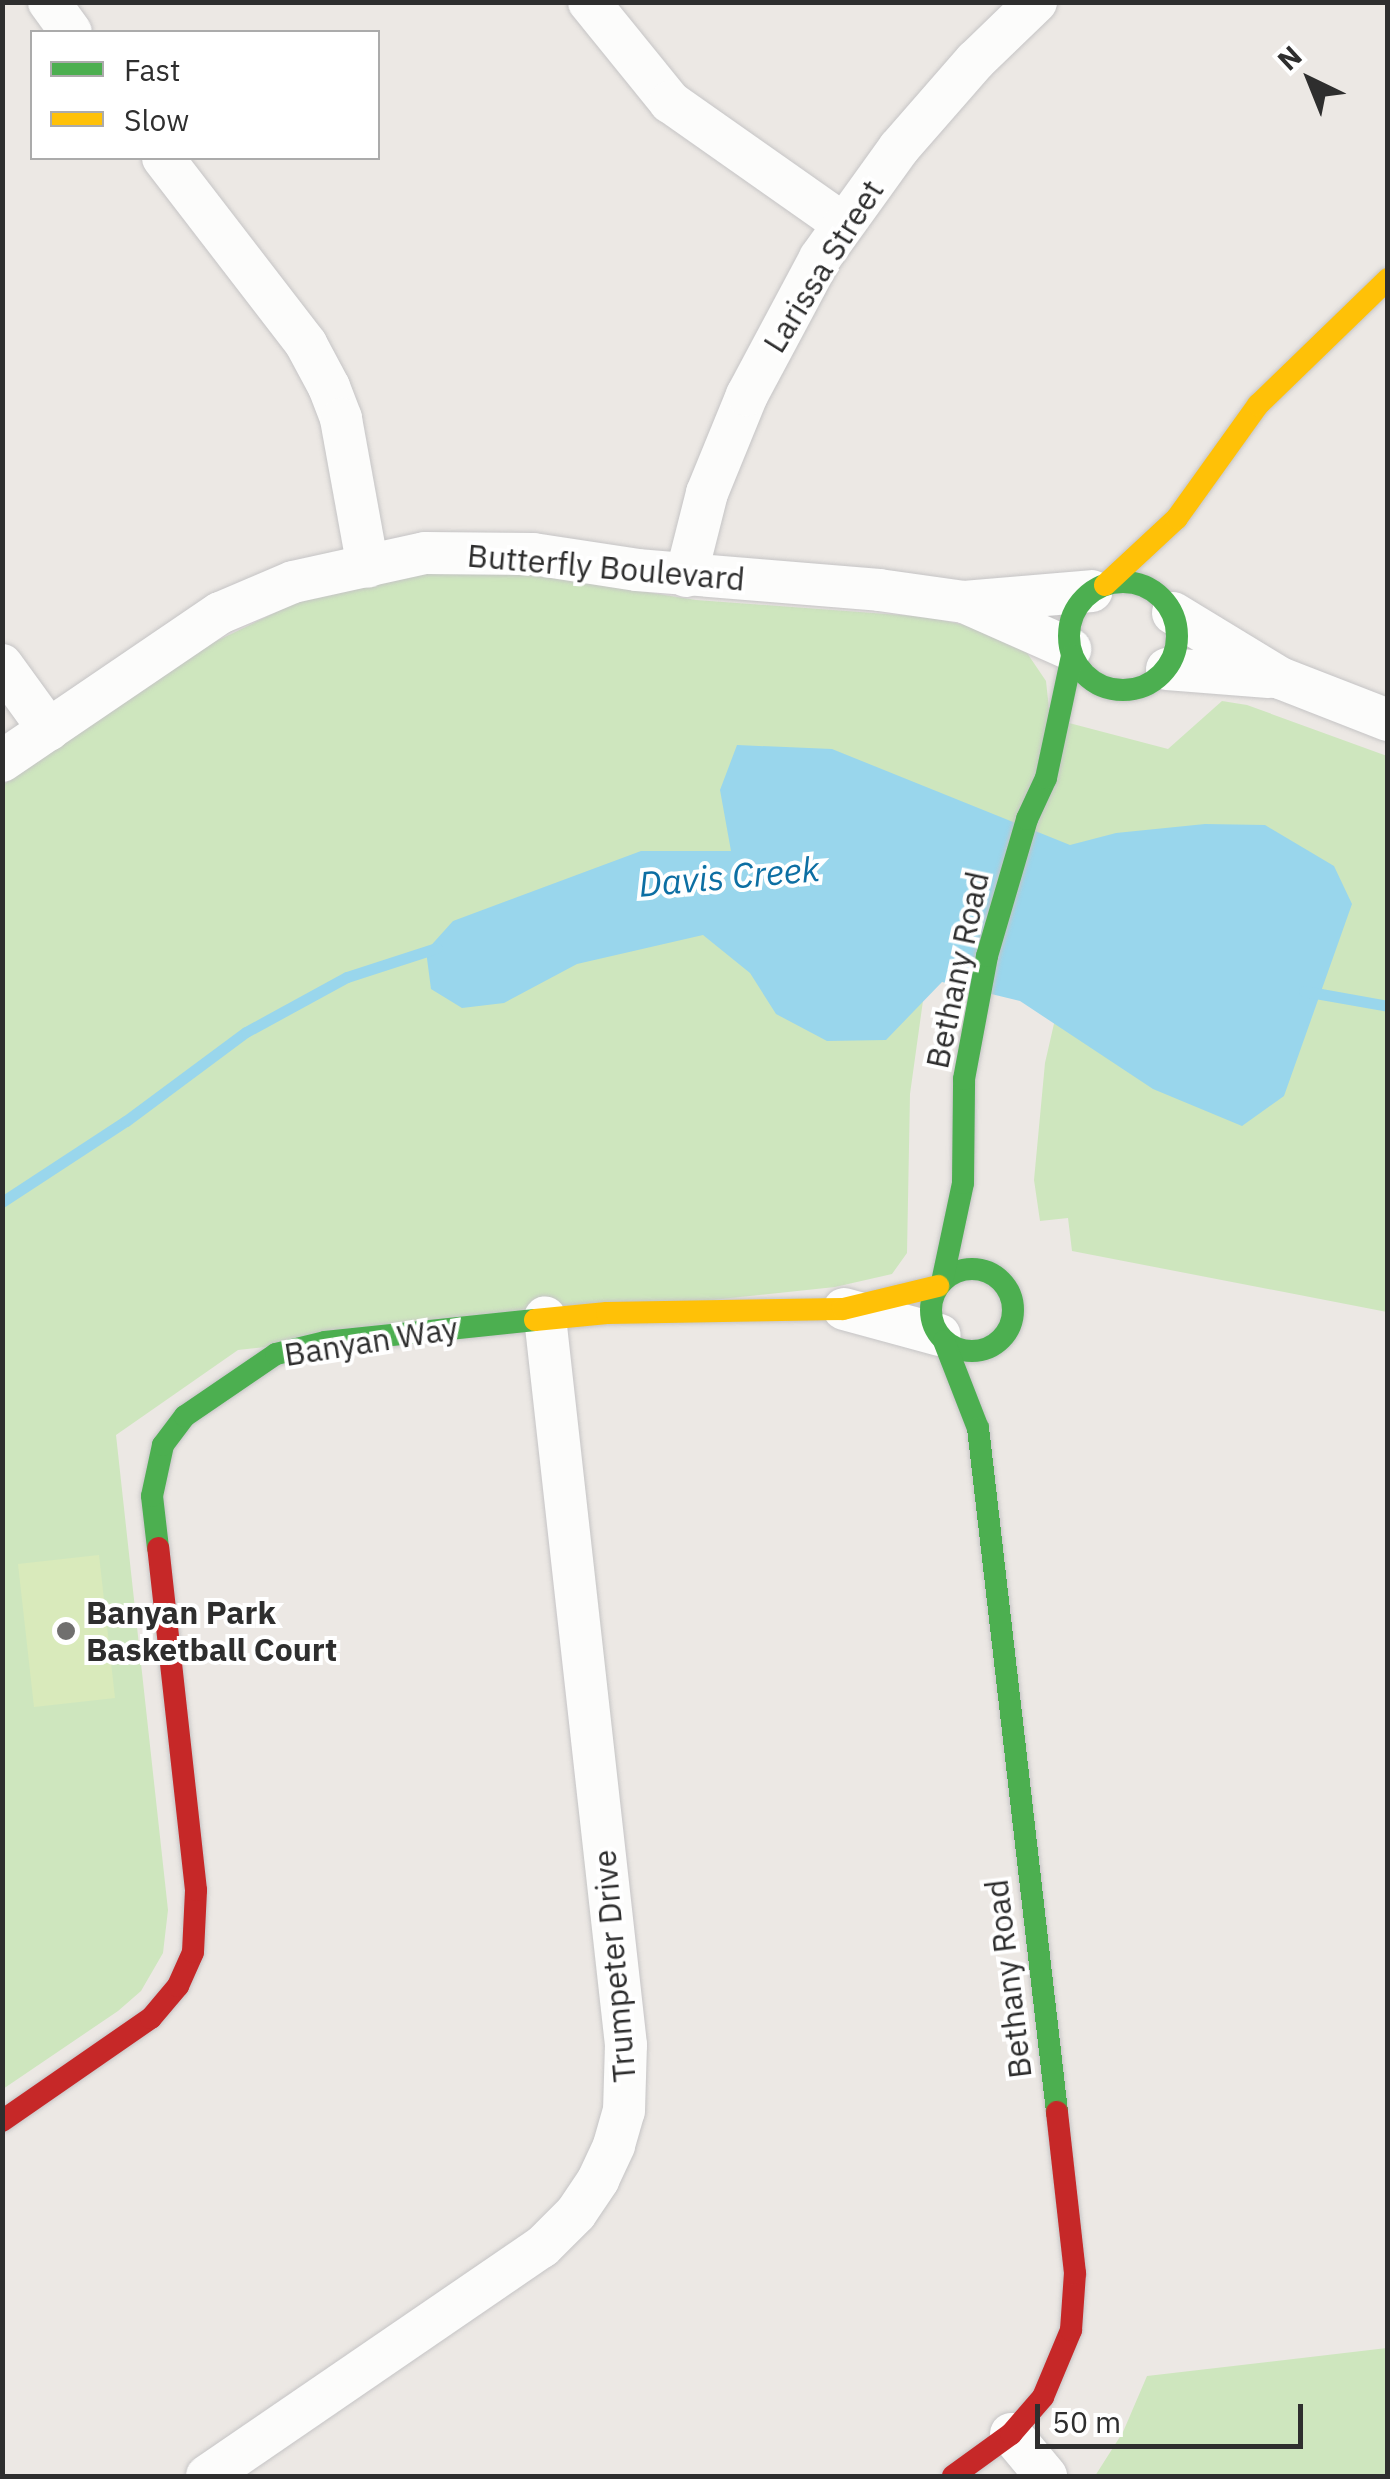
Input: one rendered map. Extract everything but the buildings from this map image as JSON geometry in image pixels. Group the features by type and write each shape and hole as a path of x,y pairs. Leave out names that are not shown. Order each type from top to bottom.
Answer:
{"street":[{"path":"48,2 69,30"},
{"path":"588,2 670,102 842,223"},
{"name":"Larissa Street","path":"686,576 707,493 747,394 842,223 942,97 1036,2"},
{"path":"165,160 306,344 329,387 345,438 368,566"},
{"name":"Bethany Road","path":"940,1284 963,1183 964,1079 987,956 1028,819 1046,778 1071,652 1072,617 1098,588 1177,518 1228,441 1258,405 1388,279"},
{"name":"Bethany Road","path":"1149,679 1178,636 1171,588 1177,518"},
{"name":"Butterfly Boulevard","path":"2,761 220,613 294,582 425,553 533,554 686,576 879,590 964,602 1098,588"},
{"path":"1098,588 1138,583 1171,588 1280,678 1388,720"},
{"name":"Butterfly Boulevard","path":"964,602 1071,652"},
{"path":"1071,652 1095,683 1280,678"},
{"path":"2,665 48,730"},
{"path":"1110,711 1149,679"},
{"name":"Bethany Road","path":"1046,778 1073,750"},
{"name":"Bethany Road","path":"963,1183 979,1240 997,1277"},
{"path":"974,1269 997,1277 1012,1298 1013,1312 1004,1336 982,1350 968,1351 942,1338 931,1310 940,1284 974,1269"},
{"name":"Banyan Way","path":"2,2121 151,2018 178,1986 193,1952 196,1890 152,1496 156,1462 174,1430 200,1404 256,1365 297,1347 545,1317 843,1309 940,1284"},
{"name":"Banyan Way","path":"843,1309 942,1338"},
{"name":"Trumpeter Drive","path":"207,2476 542,2247 576,2212 598,2180 624,2111 626,2045 545,1317"},
{"name":"Bethany Road","path":"978,1428 1004,1336"},
{"name":"Bethany Road","path":"942,1338 978,1428 1074,2272 1071,2330 1065,2353 1031,2416 953,2476"},
{"path":"1012,2434 1046,2476"}],"green space":[{"path":"515,571 696,600 927,617 974,627 1025,650 1046,681 1050,718 1168,749 1222,701 1247,705 1387,756 1387,1312 1072,1251 1068,1218 1040,1221 1034,1180 1045,1063 1077,923 927,972 910,1094 907,1253 892,1274 835,1287 238,1350 116,1435 168,1910 163,1953 141,1991 118,2011 3,2089 3,785 204,647 291,605 337,590 426,573"},
{"path":"99,1555 115,1698 34,1707 18,1564"},
{"path":"1387,2348 1387,2476 1095,2476 1123,2432 1147,2376"}],"water":[{"path":"737,745 832,749 1070,845 1116,833 1205,824 1265,825 1334,866 1352,904 1284,1096 1242,1126 1153,1089 1020,1001 942,982 886,1040 827,1041 776,1014 750,973 703,935 577,964 504,1003 462,1008 431,989 426,951 453,921 641,851 731,851 720,790"}],"waterway":[{"name":"Davis Creek","path":"2,1202 126,1121 246,1032 347,977 436,948"},
{"name":"Davis Creek","path":"1304,991 1388,1006"}],"traffic: fast":[{"path":"1123,582 1144,586 1161,598 1173,615 1177,636 1173,657 1161,674 1144,686 1123,690 1102,686 1085,674 1073,657 1069,636 1073,615 1085,598 1102,586 1123,582"},
{"path":"942,1282 963,1183 964,1079 987,956 1027,819 1046,778 1072,656"},
{"path":"972,1269 988,1272 1001,1281 1010,1294 1013,1310 1010,1326 1001,1339 988,1348 972,1351 956,1348 943,1339 934,1326 931,1310 934,1294 943,1281 956,1272 972,1269"},
{"path":"158,1548 152,1496 163,1445 185,1416 276,1354 325,1342 535,1320"},
{"path":"944,1341 978,1428 1057,2112"}],"traffic: slow":[{"path":"1105,585 1177,518 1258,405 1388,279"},
{"path":"535,1320 607,1313 843,1309 938,1286"}],"traffic: jam":[{"path":"2,2121 151,2018 178,1986 193,1952 196,1890 158,1548"},
{"path":"953,2476 1011,2434 1043,2397 1071,2330 1075,2273 1057,2112"}],"place":[{"name":"Banyan Park Basketball Court","path":"66,1631"}]}
